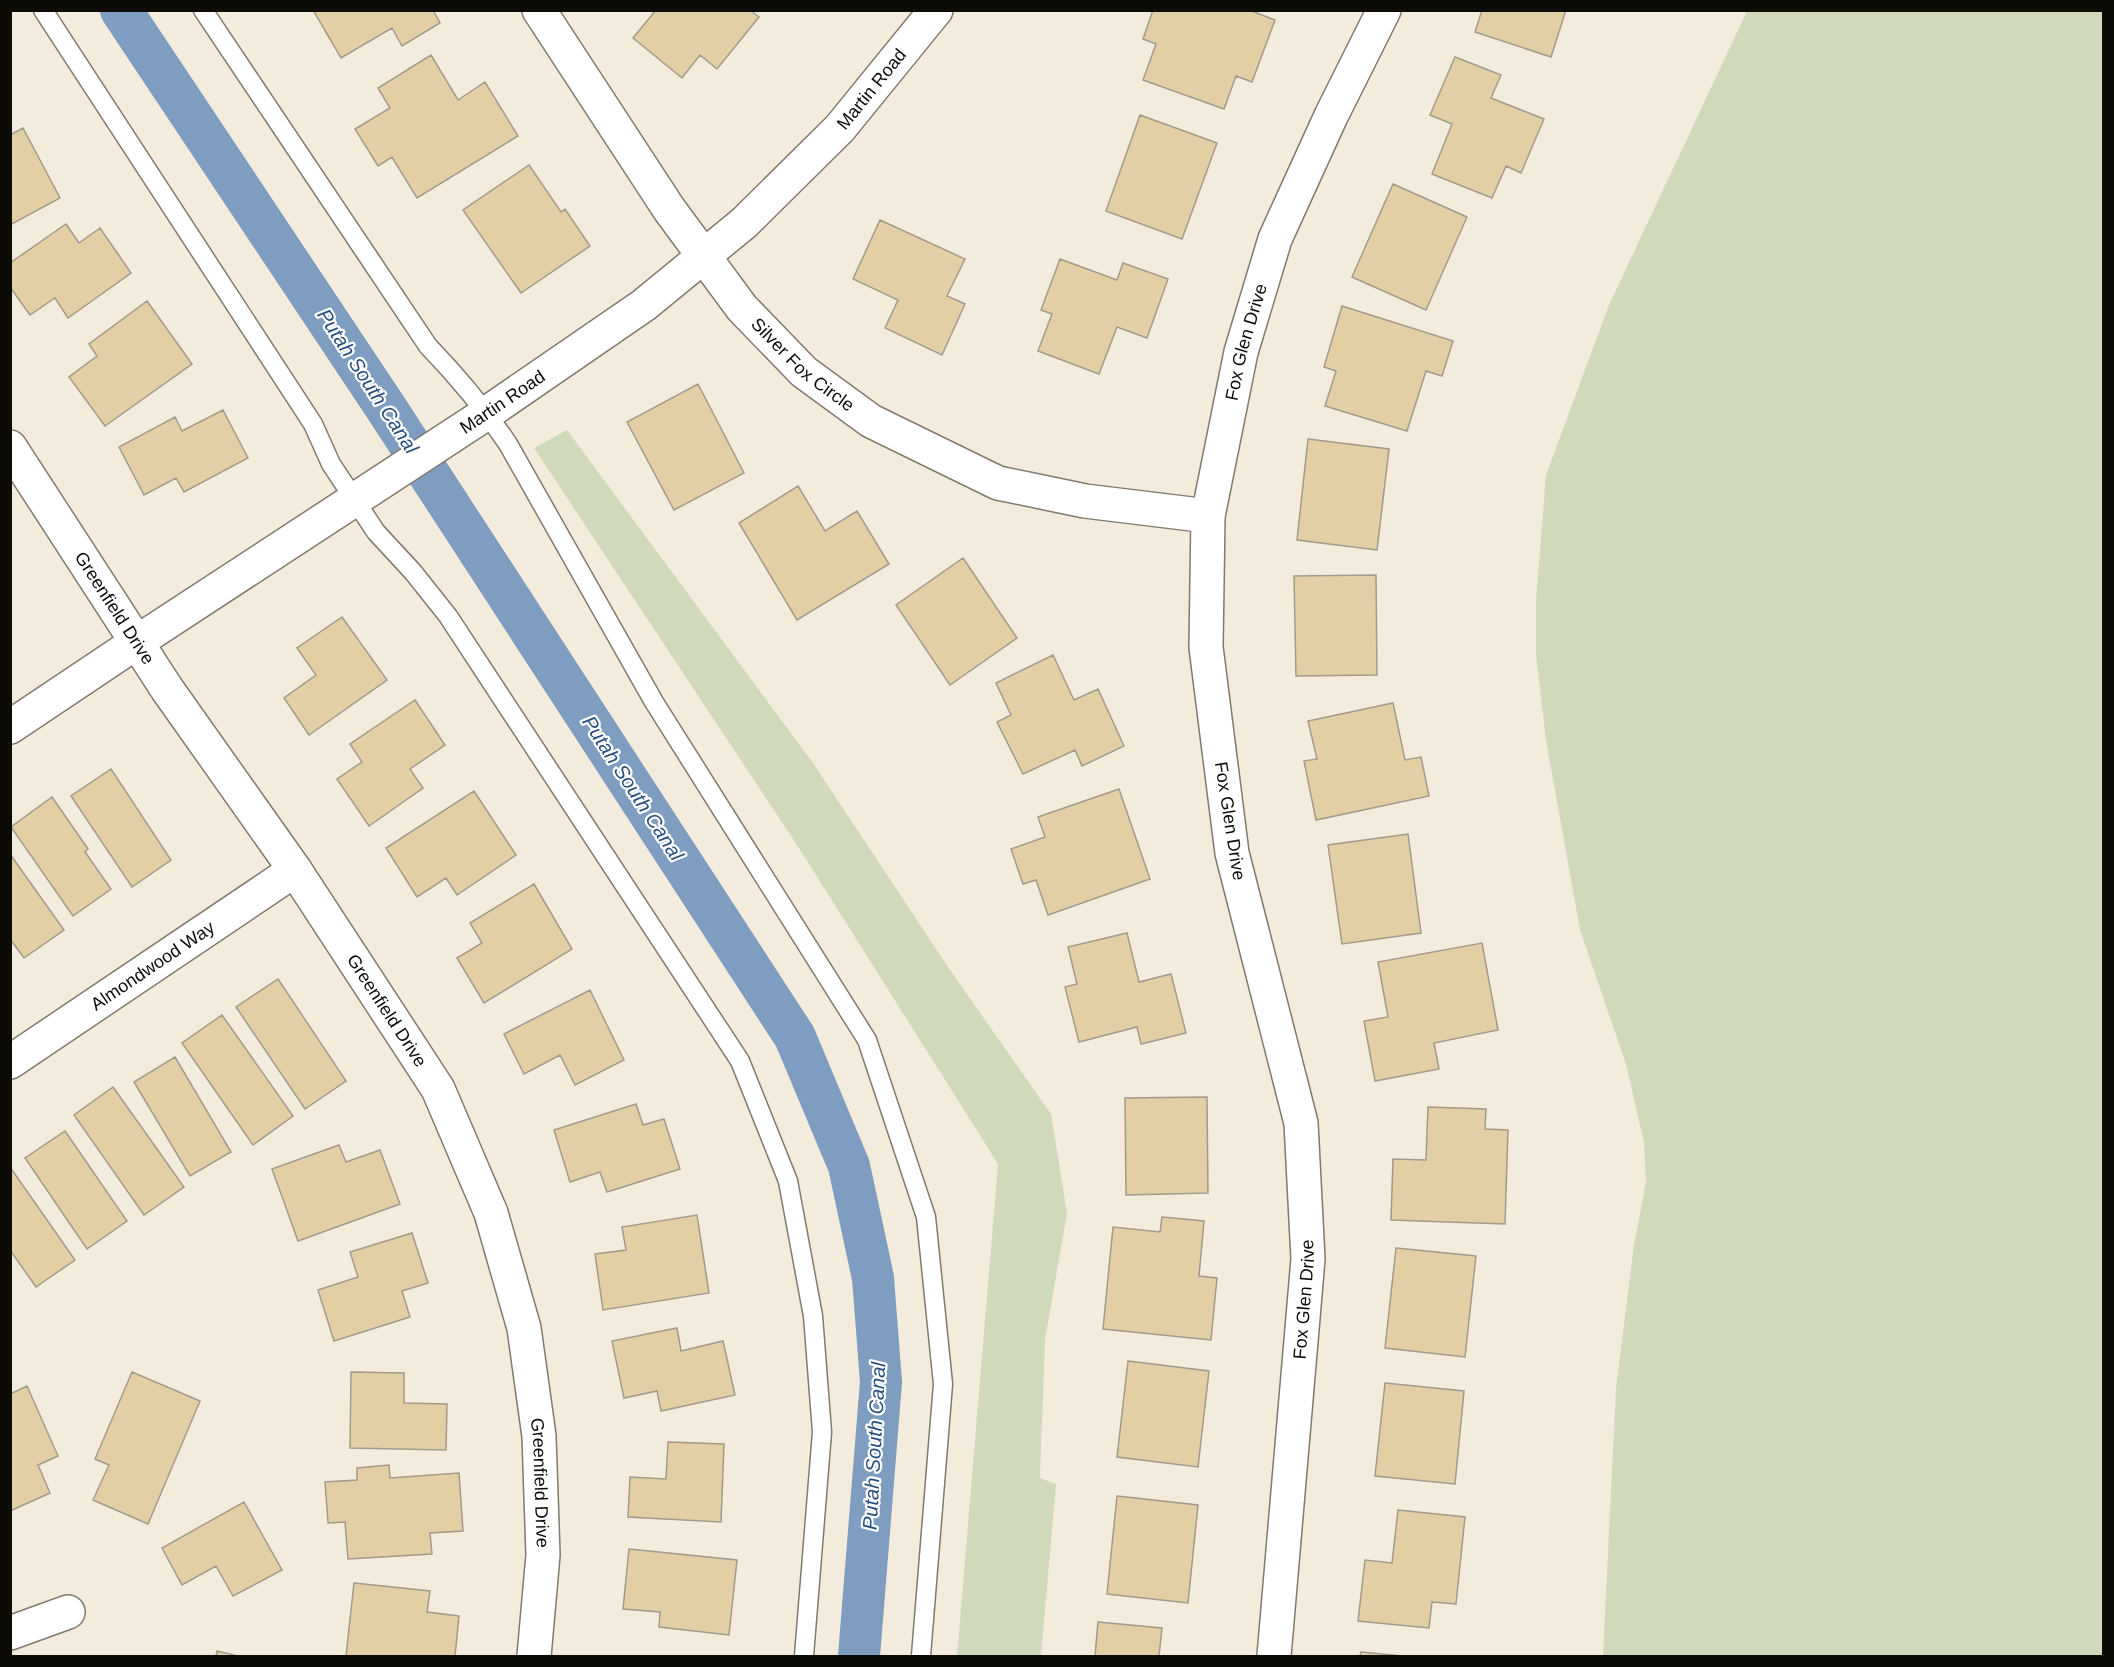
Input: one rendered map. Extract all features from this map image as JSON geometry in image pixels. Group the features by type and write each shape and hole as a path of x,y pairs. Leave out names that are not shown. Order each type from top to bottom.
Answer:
{"street":[{"name":"Silver Fox Circle","path":"539,10 669,209 742,308 804,372 871,421 998,483 1085,501 1208,516"},
{"name":"Martin Road","path":"10,728 481,416 644,305 744,223 840,128 936,10"},
{"name":"Fox Glen Drive","path":"1274,1656 1308,1259 1301,1123 1232,853 1206,647 1208,516 1241,352 1275,239 1330,116 1384,10"},
{"name":"Greenfield Drive","path":"10,447 167,689 295,870 438,1089 491,1213 524,1328 539,1436 543,1555 534,1656"},
{"name":"Almondwood Way","path":"10,1062 295,870"},
{"path":"10,1633 68,1612"}],"lane":[{"path":"43,10 313,424 331,464 362,495 376,532 413,572 448,616 740,1061 788,1181 813,1316 822,1432 804,1656"},
{"path":"203,10 428,346 460,379 481,416 508,444 654,702 867,1040 926,1217 943,1384 921,1656"}],"green space":[{"path":"1747,11 2103,11 2103,1656 1603,1656 1616,1388 1634,1245 1646,1182 1644,1143 1626,1064 1580,930 1546,740 1536,654 1536,601 1546,475 1609,305"},
{"path":"567,430 813,763 948,967 1051,1114 1067,1213 1045,1340 1040,1478 1056,1484 1041,1656 957,1656 998,1164 797,845 534,448"}],"building":[{"path":"313,10 433,10 440,23 402,46 392,28 341,58"},
{"path":"656,10 750,10 759,17 717,69 700,55 682,78 633,38"},
{"path":"1153,10 1249,10 1275,20 1252,82 1236,76 1224,109 1143,80 1156,44 1143,39"},
{"path":"1482,10 1566,10 1551,57 1475,32"},
{"path":"431,55 458,100 485,82 518,136 417,198 392,157 378,166 355,129 390,108 378,88"},
{"path":"1455,57 1501,75 1491,98 1544,119 1521,173 1506,166 1492,198 1432,174 1452,124 1430,115"},
{"path":"1140,115 1217,143 1182,239 1106,211"},
{"path":"23,128 60,198 10,225 10,135"},
{"path":"529,165 561,212 565,209 590,246 521,293 463,210"},
{"path":"1393,184 1467,217 1426,310 1352,277"},
{"path":"880,220 965,259 947,296 965,304 942,355 885,328 898,300 853,279"},
{"path":"66,224 79,243 100,228 131,273 68,318 55,298 30,315 10,287 10,263"},
{"path":"1060,259 1117,280 1123,263 1168,279 1147,338 1117,327 1099,374 1038,351 1052,314 1041,310"},
{"path":"147,301 192,364 105,426 69,377 97,356 89,344"},
{"path":"1342,306 1453,341 1442,376 1426,371 1407,431 1325,406 1336,371 1324,367"},
{"path":"698,384 744,473 674,510 627,422"},
{"path":"223,410 248,458 184,492 176,478 144,495 119,447 175,417 182,431"},
{"path":"1308,439 1389,449 1377,550 1297,540"},
{"path":"798,486 825,531 857,511 889,564 797,620 739,523"},
{"path":"963,558 1017,638 950,685 896,605"},
{"path":"1376,575 1377,675 1296,676 1294,576"},
{"path":"342,617 387,680 309,735 284,698 316,675 297,648"},
{"path":"1053,655 1074,700 1098,689 1124,746 1082,766 1075,750 1023,774 997,722 1011,715 996,683"},
{"path":"415,700 445,745 410,769 423,788 369,826 337,779 362,762 350,744"},
{"path":"1393,703 1405,760 1421,757 1429,796 1316,820 1304,761 1317,759 1308,721"},
{"path":"111,769 171,860 132,887 71,796"},
{"path":"1119,789 1150,879 1048,915 1036,880 1023,884 1011,849 1045,837 1038,817"},
{"path":"474,791 516,855 457,895 446,878 417,897 386,848"},
{"path":"52,797 88,849 85,852 111,889 73,916 11,827"},
{"path":"1408,834 1421,933 1342,944 1328,845"},
{"path":"10,854 64,930 24,958 10,939"},
{"path":"534,884 572,949 484,1003 457,958 482,943 470,923"},
{"path":"1127,933 1139,982 1171,974 1186,1033 1141,1044 1137,1027 1079,1042 1065,987 1077,984 1068,947"},
{"path":"1482,943 1498,1030 1434,1043 1439,1069 1375,1081 1364,1021 1388,1017 1378,962"},
{"path":"278,979 346,1081 305,1109 236,1007"},
{"path":"590,990 624,1060 575,1085 560,1055 524,1074 504,1034"},
{"path":"222,1015 293,1116 253,1145 182,1043"},
{"path":"175,1057 231,1152 190,1176 134,1082"},
{"path":"113,1087 184,1187 144,1215 74,1115"},
{"path":"1207,1097 1208,1193 1126,1195 1125,1098"},
{"path":"636,1104 643,1125 664,1119 680,1169 607,1192 600,1172 570,1182 554,1130"},
{"path":"1428,1107 1486,1109 1485,1129 1508,1130 1505,1224 1391,1220 1393,1159 1426,1160"},
{"path":"65,1131 127,1221 87,1249 25,1158"},
{"path":"339,1145 346,1162 380,1150 400,1204 298,1241 272,1169"},
{"path":"10,1167 75,1260 36,1287 10,1250"},
{"path":"697,1215 709,1293 603,1310 595,1254 626,1250 622,1227"},
{"path":"1162,1217 1204,1221 1199,1276 1217,1278 1211,1340 1103,1329 1113,1227 1160,1232"},
{"path":"412,1233 428,1283 402,1291 410,1317 334,1341 318,1290 358,1277 350,1252"},
{"path":"1396,1248 1476,1256 1465,1357 1385,1348"},
{"path":"677,1328 681,1351 723,1341 735,1395 661,1411 657,1391 624,1398 612,1341"},
{"path":"1128,1361 1209,1371 1198,1467 1117,1457"},
{"path":"132,1372 200,1401 148,1524 93,1500 109,1465 95,1459"},
{"path":"351,1372 404,1373 404,1403 447,1404 446,1450 350,1448"},
{"path":"1385,1383 1464,1391 1455,1484 1375,1476"},
{"path":"27,1386 58,1456 38,1465 50,1493 10,1511 10,1394"},
{"path":"668,1442 724,1444 721,1522 628,1517 630,1477 666,1479"},
{"path":"389,1465 390,1478 459,1473 463,1531 430,1533 432,1554 348,1559 345,1522 328,1523 325,1482 357,1480 357,1468"},
{"path":"1117,1496 1198,1505 1188,1603 1107,1594"},
{"path":"244,1502 282,1570 233,1596 216,1566 182,1585 162,1548"},
{"path":"1398,1510 1465,1517 1456,1604 1432,1602 1429,1628 1358,1621 1365,1560 1392,1563"},
{"path":"629,1549 737,1560 729,1635 659,1627 660,1612 623,1609"},
{"path":"354,1583 430,1591 427,1612 459,1616 455,1656 346,1656"},
{"path":"1098,1622 1162,1628 1159,1656 1095,1656"},
{"path":"217,1651 238,1656 216,1656"},
{"path":"1361,1652 1403,1656 1360,1656"}],"waterway":[{"name":"Putah South Canal","path":"121,10 386,408 795,1037 849,1166 873,1278 881,1382 859,1656"}]}
